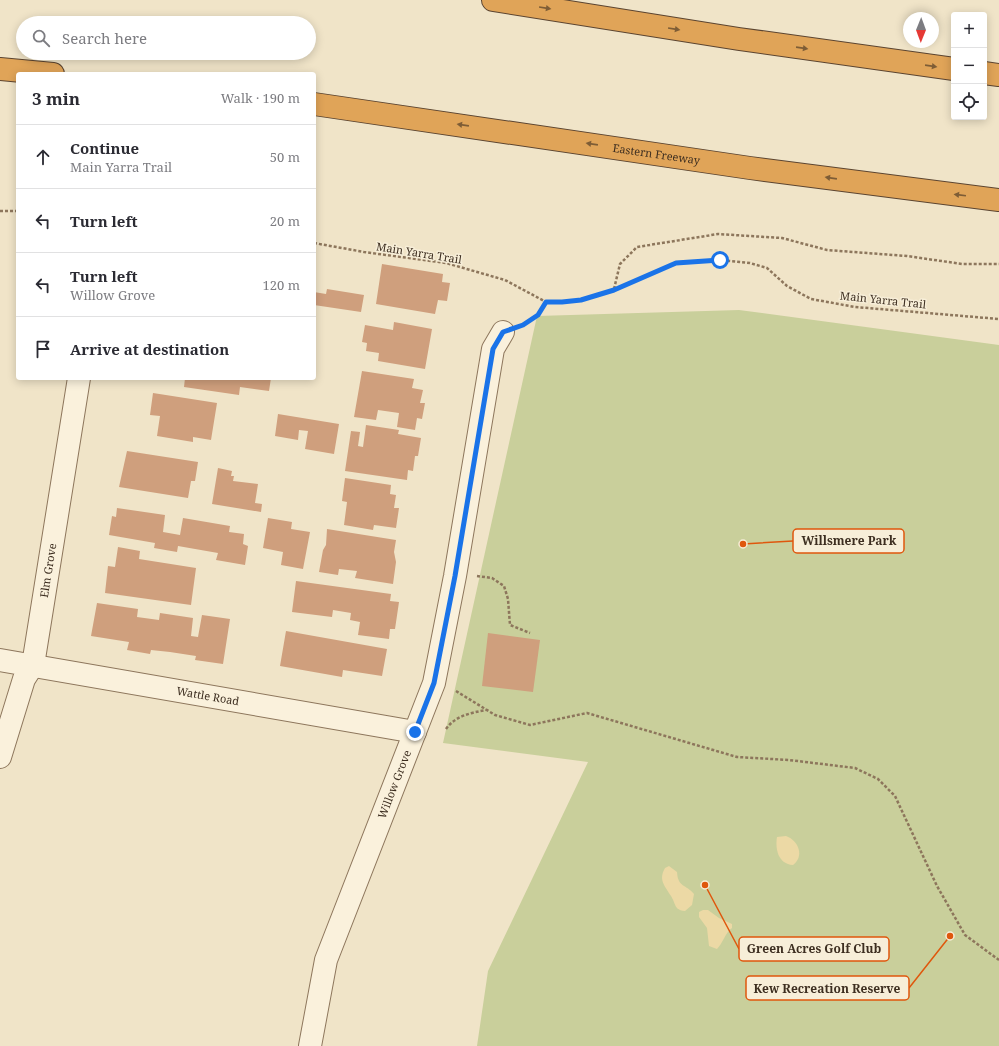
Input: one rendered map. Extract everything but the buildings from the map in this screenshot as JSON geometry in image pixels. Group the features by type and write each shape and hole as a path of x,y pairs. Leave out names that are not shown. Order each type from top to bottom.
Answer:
{"highway":[{"path":"493,0 739,39 951,69"},
{"path":"0,70 26,72"},
{"path":"987,73 999,75"},
{"name":"Eastern Freeway","path":"316,104 750,168 999,200"}],"street":[{"name":"Willow Grove","path":"310,1046 326,960 434,683 455,576 493,349 503,332"},
{"name":"Elm Grove","path":"0,758 24,679 32,665 79,380"},
{"name":"Wattle Road","path":"0,660 415,732"}],"path":[{"path":"0,211 16,211"},
{"path":"614,290 620,264 637,247 718,234 782,238 827,250 907,256 962,264 999,264"},
{"name":"Main Yarra Trail","path":"316,243 364,252 446,263 505,280 546,302 581,300 614,290 676,263 720,260 750,263 767,268 787,286 811,299 855,307 999,319"},
{"path":"503,332 523,325 538,315 546,302"},
{"path":"455,576 469,575 492,578 504,586 508,599 510,625 530,633"},
{"path":"434,683 448,686 494,715 530,725 587,713 737,757 789,760 855,768 878,779 895,796 937,886 965,935 999,960"},
{"path":"446,730 451,722 461,717 486,710"}],"green space":[{"path":"739,310 999,345 999,1046 477,1046 488,971 588,762 443,743 537,316"}],"sand":[{"path":"786,836 794,841 797,845 799,853 797,861 793,865 784,862 777,851 777,837"},
{"path":"669,866 677,872 679,881 694,894 692,905 685,911 677,908 663,883 663,872 665,868"},
{"path":"708,910 719,918 732,924 732,928 717,949 709,946 707,928 699,917 699,912"}],"place":[{"name":"Willsmere Park","path":"743,544"},
{"name":"Green Acres Golf Club","path":"705,885"},
{"name":"Kew Recreation Reserve","path":"950,936"}],"route":[{"path":"415,732 434,683 455,576 493,349 503,332 523,325 538,315 546,302 581,300 614,290 676,263 720,260"}]}
